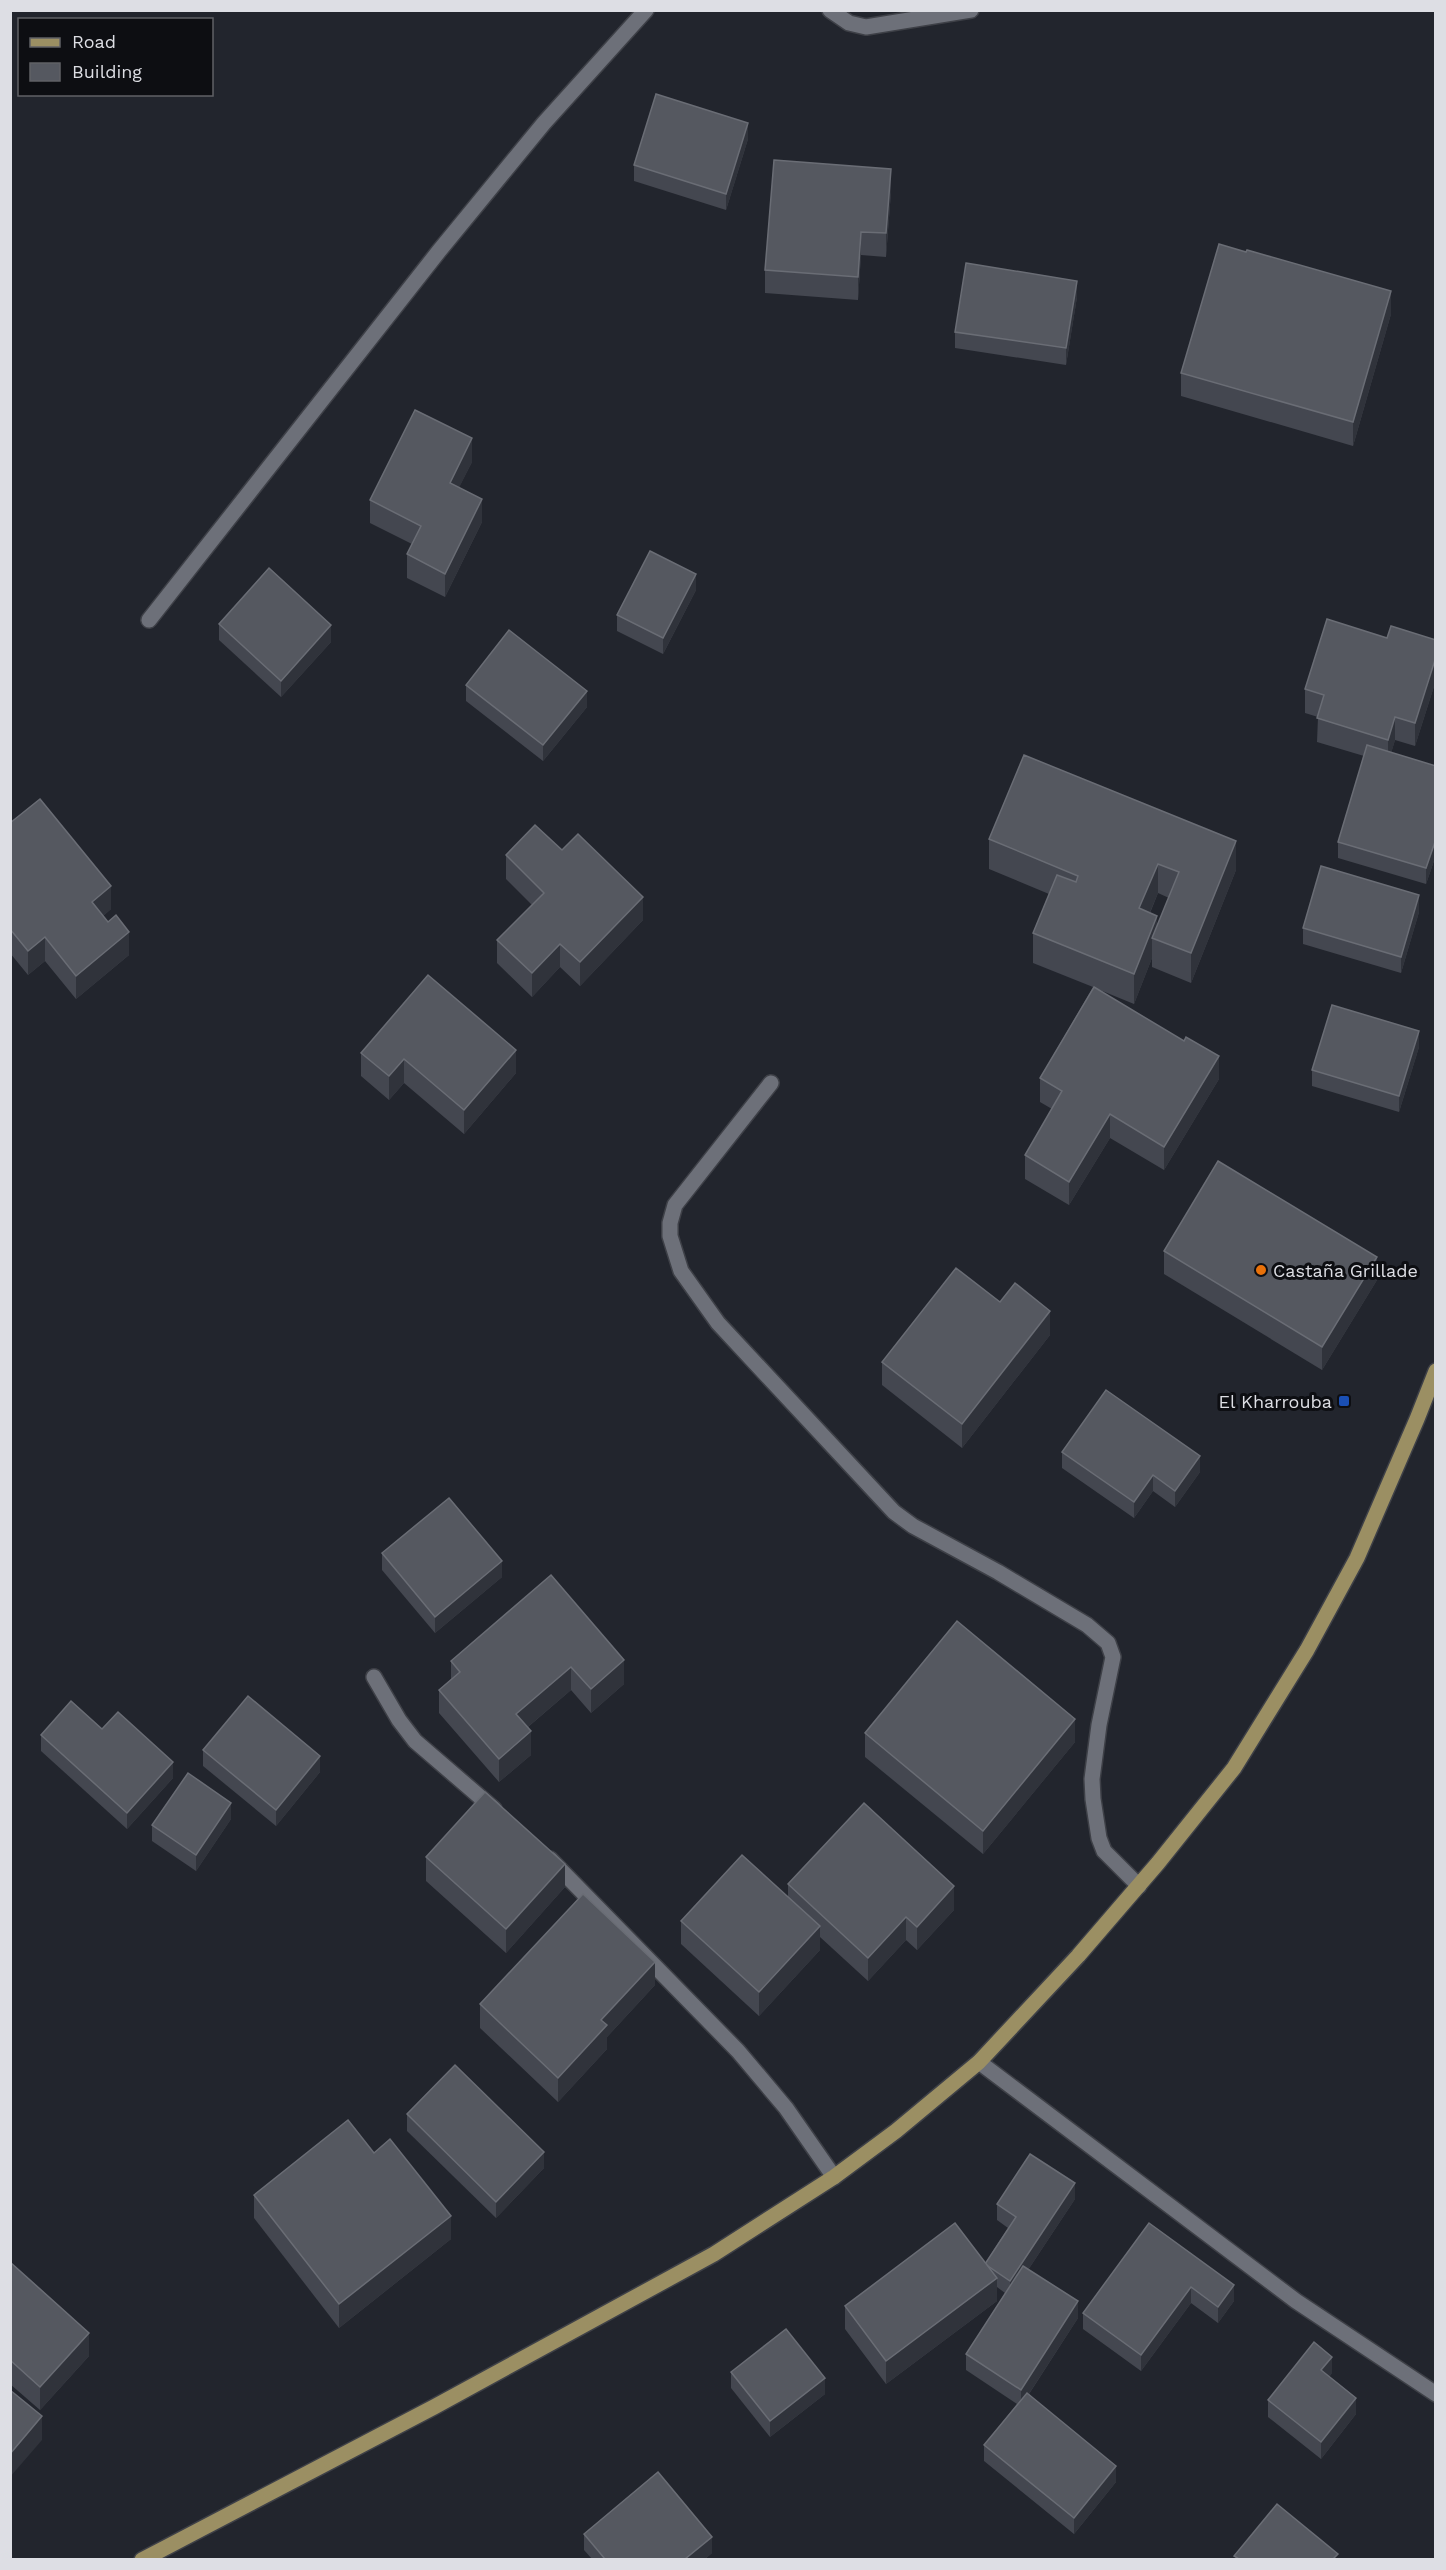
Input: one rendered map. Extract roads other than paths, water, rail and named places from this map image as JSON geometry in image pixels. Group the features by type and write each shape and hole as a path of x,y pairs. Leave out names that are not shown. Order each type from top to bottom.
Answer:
{"main road":[{"path":"142,2559 434,2407 714,2254 834,2177 896,2131 979,2062 1078,1956 1139,1886 1234,1768 1307,1650 1357,1558 1418,1419 1436,1371"}],"street":[{"path":"149,620 439,251 544,123 646,10"},
{"path":"830,10 849,23 866,27 971,10"},
{"path":"771,1083 675,1205 670,1223 670,1236 681,1271 718,1323 894,1512 913,1526 998,1572 1087,1625 1108,1643 1113,1657 1098,1725 1092,1779 1093,1799 1099,1838 1104,1851 1139,1886"},
{"path":"374,1677 399,1720 415,1741 502,1815"},
{"path":"537,1847 612,1920 738,2051 779,2100 834,2177"},
{"path":"979,2062 1296,2301 1436,2394"}],"place":[{"name":"Castaña Grillade","path":"1261,1270"},
{"name":"El Kharrouba","path":"1344,1401"}]}
